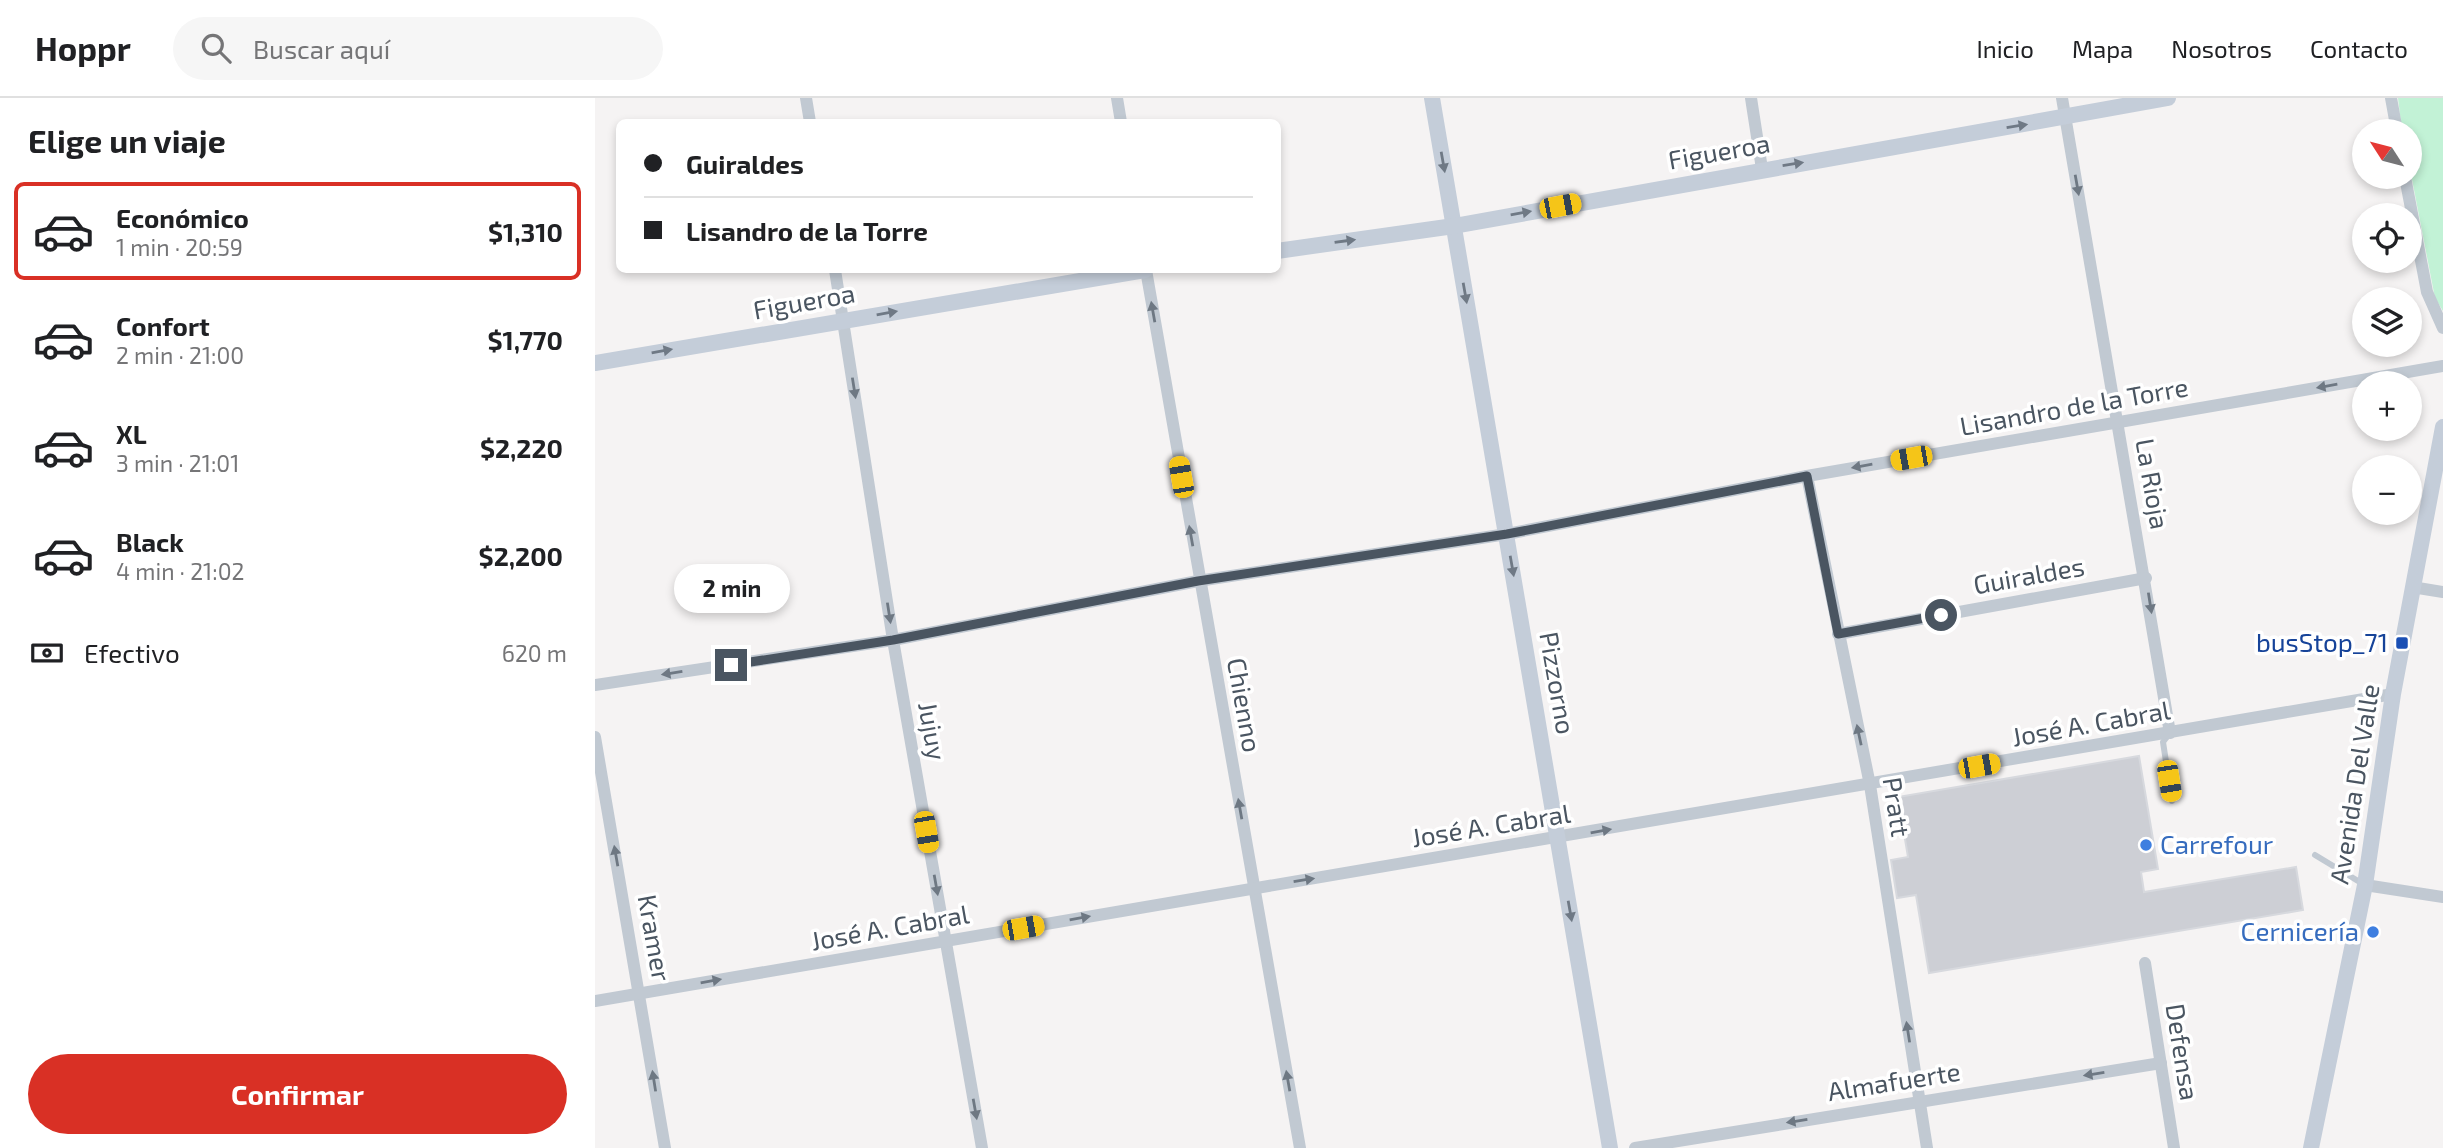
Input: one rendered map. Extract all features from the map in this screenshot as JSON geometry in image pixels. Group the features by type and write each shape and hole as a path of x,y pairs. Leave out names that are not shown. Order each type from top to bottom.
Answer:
{"street":[{"path":"806,98 810,119"},
{"path":"1117,98 1120,119"},
{"name":"Pizzorno","path":"1432,98 1611,1148"},
{"path":"1751,98 1762,169"},
{"name":"La Rioja","path":"2062,98 2146,578 2170,733"},
{"name":"Figueroa","path":"1281,250 1454,226 2168,98"},
{"path":"2391,98 2395,119"},
{"path":"2408,189 2427,292 2443,328"},
{"name":"Jujuy","path":"835,273 893,640 982,1148"},
{"name":"Figueroa","path":"595,363 1128,273"},
{"name":"Chienno","path":"1147,273 1198,581 1300,1148"},
{"name":"Lisandro de la Torre","path":"595,685 893,640 1198,581 1507,534 1807,476 2443,366"},
{"name":"Avenida Del Valle","path":"2311,1148 2365,885 2393,694 2443,427"},
{"name":"Pratt","path":"1807,476 1870,785 1927,1148"},
{"name":"Guiraldes","path":"1838,634 2146,578"},
{"path":"2412,587 2443,592"},
{"name":"José A. Cabral","path":"595,1001 2393,694"},
{"name":"Kramer","path":"595,737 665,1148"},
{"path":"2365,885 2443,897"},
{"name":"Defensa","path":"2145,963 2174,1148"},
{"name":"Almafuerte","path":"1635,1148 2161,1063"}],"lane":[{"path":"2170,733 2163,742 2172,801"},
{"path":"2315,855 2365,885"}],"green space":[{"path":"2398,98 2443,98 2443,311 2435,298 2422,231 2422,203 2417,203 2414,189 2422,189 2422,119 2401,119"}],"building":[{"path":"2139,756 2158,869 2141,872 2144,892 2296,867 2303,910 1929,973 1916,895 1897,898 1891,860 1908,857 1898,797"}],"place":[{"name":"busStop_71","path":"2402,643"},
{"name":"Carrefour","path":"2146,845"},
{"name":"Cernicería","path":"2373,932"}],"route":[{"path":"731,665 893,640 1198,581 1507,534 1807,476 1838,634 1941,615"}]}
